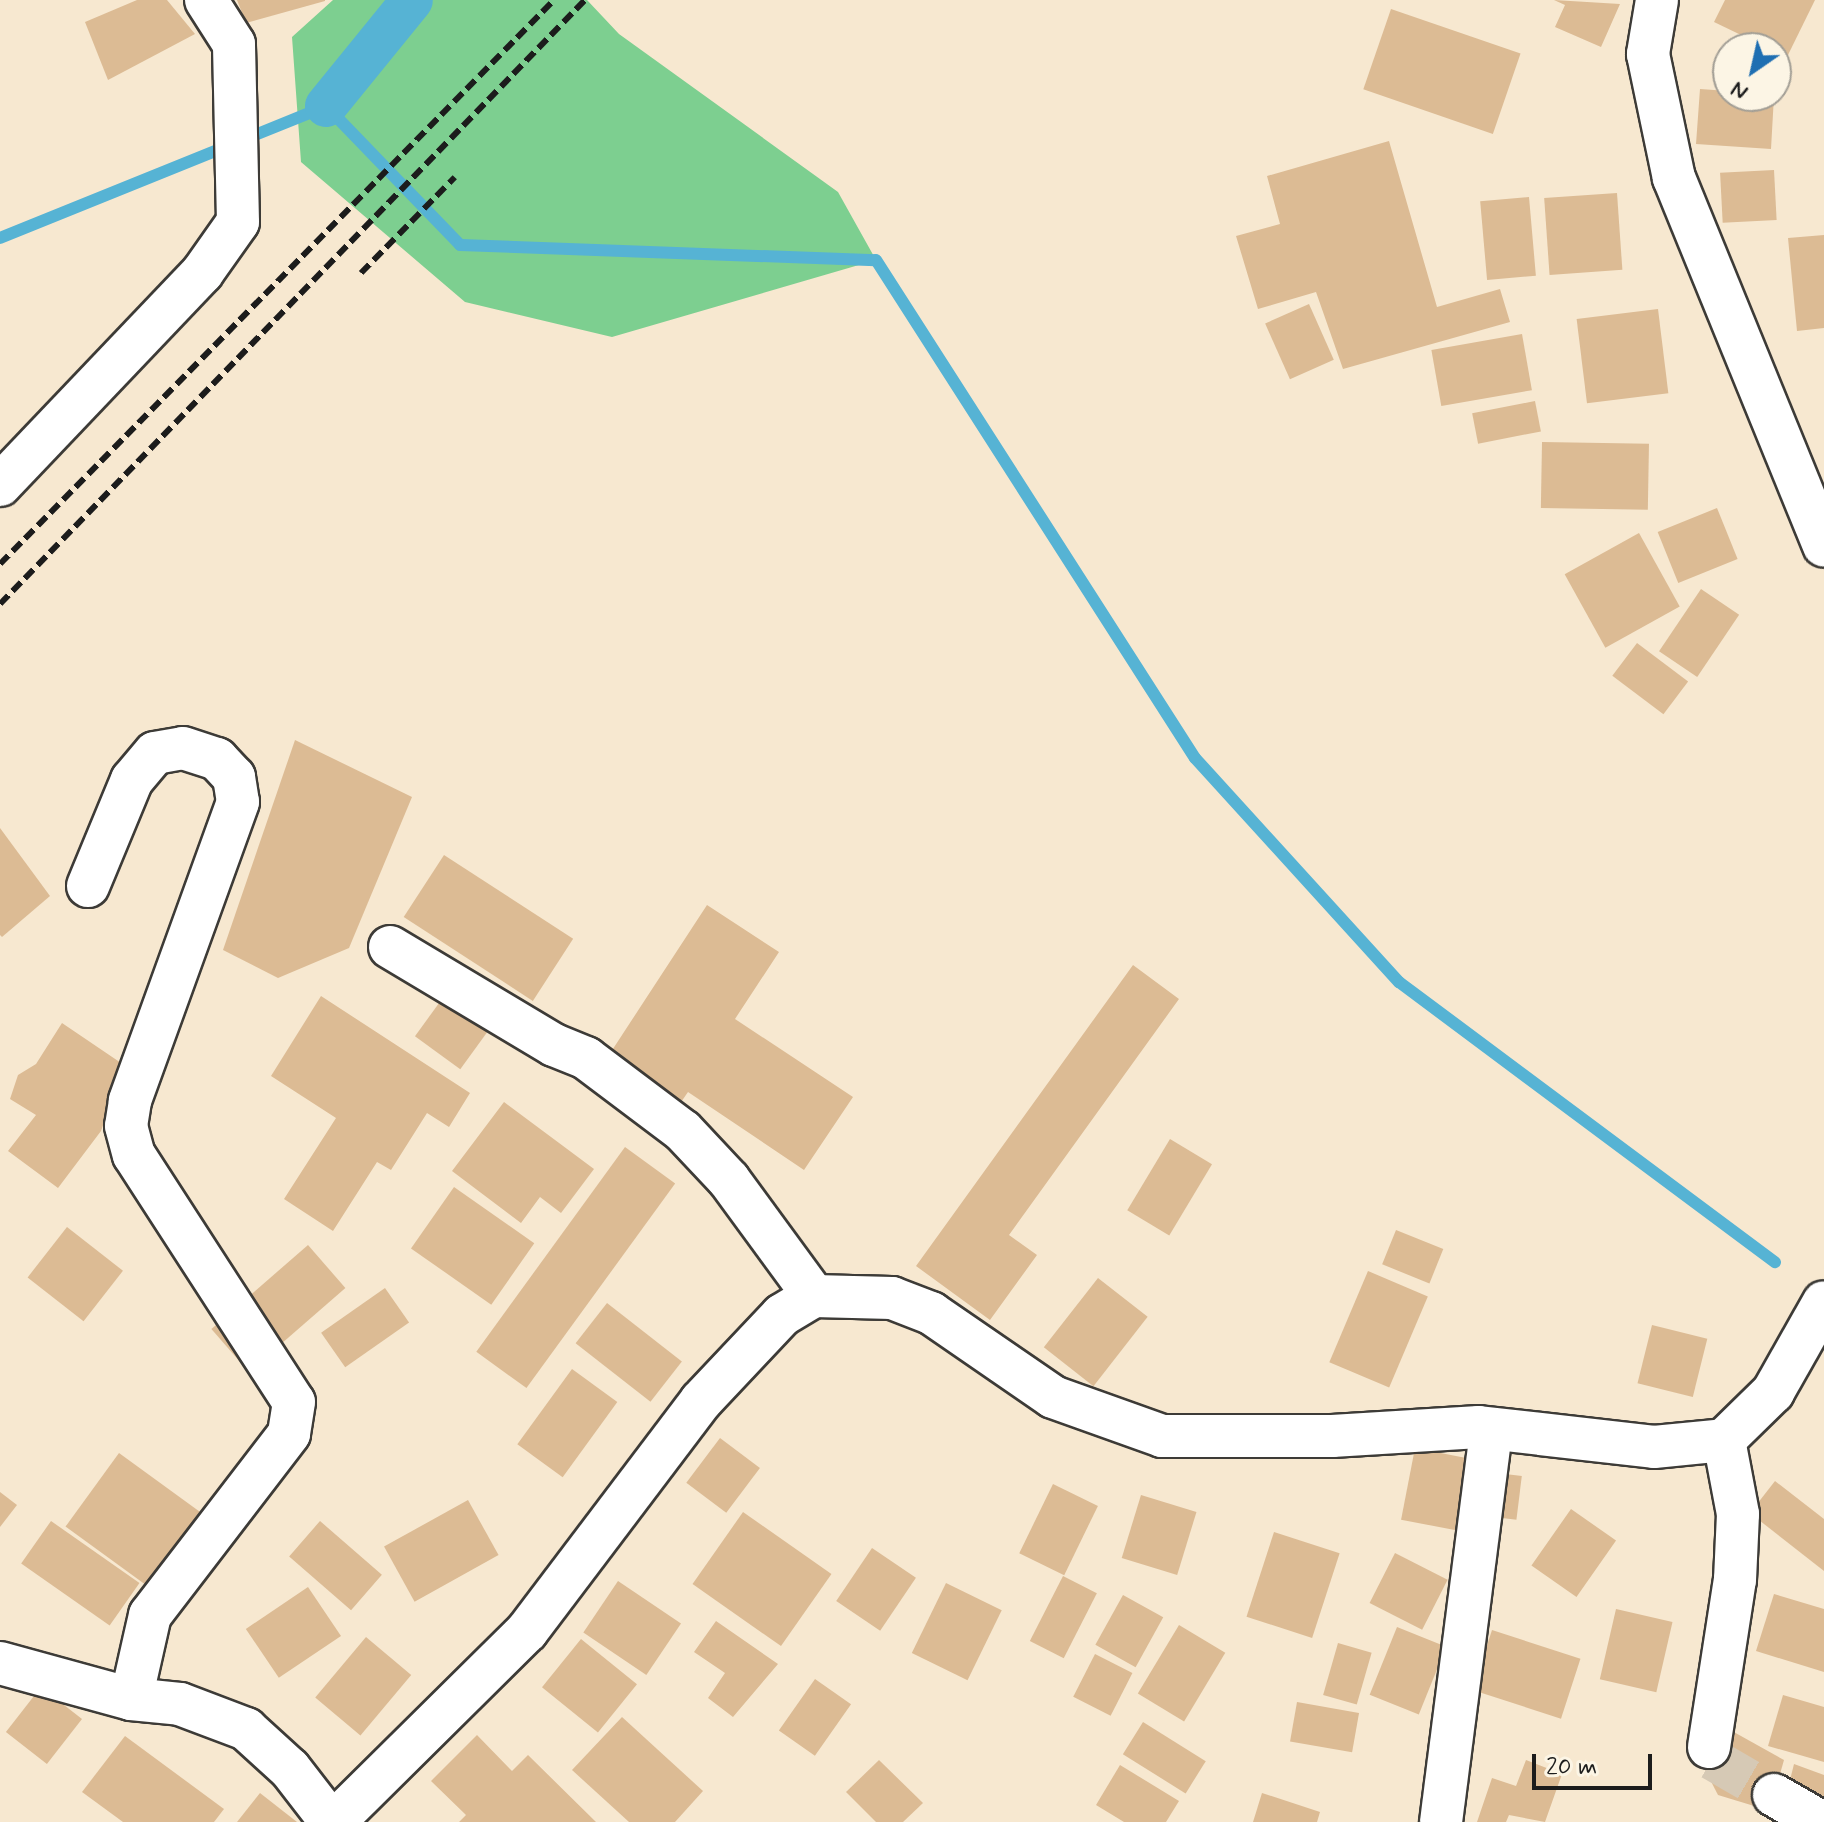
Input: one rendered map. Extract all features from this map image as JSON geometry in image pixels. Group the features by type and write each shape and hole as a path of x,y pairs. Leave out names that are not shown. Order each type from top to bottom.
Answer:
{"street":[{"path":"0,485 202,273 238,222 234,44 206,0"},
{"path":"1657,0 1648,54 1674,178 1824,546"},
{"path":"88,886 132,780 155,753 183,748 217,759 234,777 238,802 130,1101 126,1126 134,1155 294,1402 289,1434 150,1615 131,1699"},
{"path":"390,947 554,1045 586,1058 683,1131 729,1180 814,1296"},
{"path":"0,1663 131,1699 180,1704 246,1729 290,1769 333,1822 527,1631 701,1401 782,1315 814,1296 855,1293 905,1303 931,1313 1053,1397 1162,1436 1332,1436 1479,1427 1491,1431 1654,1447 1724,1440 1773,1392 1824,1302"},
{"path":"1441,1822 1491,1431"},
{"path":"1709,1747 1735,1580 1738,1514 1724,1440"}],"green space":[{"path":"333,0 587,0 619,34 838,192 876,260 612,337 465,302 301,162 292,37"}],"building":[{"path":"137,0 167,0 195,34 108,80 85,22"},
{"path":"237,0 325,0 325,1 246,23"},
{"path":"1554,0 1620,4 1601,47 1555,27 1565,5"},
{"path":"1725,0 1815,0 1792,47 1792,32 1735,32 1714,22"},
{"path":"1391,9 1521,54 1493,134 1363,89"},
{"path":"1700,89 1712,90 1712,112 1773,112 1771,149 1696,144"},
{"path":"1389,141 1437,307 1500,289 1510,322 1343,369 1316,292 1258,309 1236,236 1280,224 1267,176"},
{"path":"1774,170 1777,220 1723,223 1720,173"},
{"path":"1617,193 1622,270 1550,275 1544,198"},
{"path":"1529,197 1536,276 1487,280 1480,201"},
{"path":"1824,235 1824,328 1797,331 1788,238"},
{"path":"1309,304 1334,360 1290,379 1265,324"},
{"path":"1658,309 1668,393 1587,403 1577,319"},
{"path":"1522,334 1532,390 1441,406 1431,350"},
{"path":"1535,401 1541,431 1478,444 1472,413"},
{"path":"1542,442 1649,444 1648,510 1541,508"},
{"path":"1717,508 1738,559 1678,583 1658,532"},
{"path":"1639,533 1680,606 1605,648 1565,574"},
{"path":"1701,589 1739,615 1697,677 1659,651"},
{"path":"1637,643 1688,682 1663,714 1612,676"},
{"path":"295,740 412,797 349,948 278,978 223,950"},
{"path":"0,828 50,896 2,937 0,935"},
{"path":"444,855 573,939 533,1001 404,917"},
{"path":"707,905 779,952 735,1019 853,1097 804,1170 688,1092 679,1105 607,1058"},
{"path":"1133,965 1179,999 1009,1235 1037,1255 990,1320 916,1266"},
{"path":"321,996 470,1093 449,1127 427,1113 391,1170 377,1162 333,1231 284,1199 336,1118 271,1076"},
{"path":"442,999 487,1032 460,1069 415,1036"},
{"path":"62,1023 124,1065 101,1131 58,1188 8,1151 36,1115 10,1099 18,1075 36,1064"},
{"path":"504,1102 594,1169 561,1213 540,1197 521,1223 452,1171"},
{"path":"1170,1139 1212,1164 1169,1235 1127,1210"},
{"path":"625,1147 675,1183 526,1388 476,1352"},
{"path":"454,1187 534,1243 491,1305 411,1248"},
{"path":"67,1227 123,1271 84,1321 28,1277"},
{"path":"1396,1230 1443,1249 1429,1283 1382,1264"},
{"path":"308,1245 345,1288 249,1372 211,1329"},
{"path":"1368,1271 1428,1296 1389,1388 1329,1362"},
{"path":"1098,1278 1148,1317 1093,1386 1044,1347"},
{"path":"385,1288 409,1322 345,1367 321,1333"},
{"path":"607,1303 682,1361 650,1402 576,1343"},
{"path":"1652,1325 1707,1339 1693,1397 1637,1383"},
{"path":"572,1369 617,1402 563,1477 517,1444"},
{"path":"720,1438 760,1468 726,1513 686,1483"},
{"path":"1415,1448 1474,1459 1460,1531 1401,1520"},
{"path":"119,1453 202,1513 148,1587 66,1527"},
{"path":"1497,1473 1522,1476 1516,1520 1492,1517"},
{"path":"1775,1481 1824,1519 1824,1571 1750,1513"},
{"path":"1053,1484 1098,1506 1064,1575 1019,1553"},
{"path":"0,1492 17,1505 0,1527"},
{"path":"1141,1495 1196,1512 1177,1575 1122,1558"},
{"path":"468,1500 499,1555 415,1602 384,1547"},
{"path":"1571,1509 1616,1541 1576,1597 1531,1566"},
{"path":"743,1512 831,1574 781,1646 693,1584"},
{"path":"51,1521 139,1583 110,1626 21,1564"},
{"path":"320,1521 382,1575 351,1610 289,1556"},
{"path":"1274,1532 1340,1553 1312,1638 1246,1617"},
{"path":"872,1548 916,1578 880,1631 836,1601"},
{"path":"1395,1553 1448,1580 1422,1630 1370,1603"},
{"path":"1063,1576 1097,1593 1064,1658 1030,1641"},
{"path":"618,1581 681,1623 646,1675 583,1632"},
{"path":"946,1583 1002,1610 968,1680 912,1653"},
{"path":"308,1587 341,1636 279,1678 246,1629"},
{"path":"1774,1594 1824,1609 1824,1672 1756,1651"},
{"path":"1123,1595 1163,1617 1136,1667 1095,1645"},
{"path":"1616,1609 1673,1622 1656,1692 1600,1679"},
{"path":"716,1621 778,1664 733,1717 708,1698 725,1673 694,1652"},
{"path":"1179,1625 1225,1653 1184,1721 1138,1694"},
{"path":"1397,1627 1446,1647 1419,1715 1370,1695"},
{"path":"1492,1630 1580,1659 1561,1719 1473,1690"},
{"path":"366,1637 411,1675 360,1735 315,1698"},
{"path":"581,1639 637,1684 598,1732 542,1687"},
{"path":"1338,1643 1372,1653 1357,1705 1323,1695"},
{"path":"1095,1654 1132,1673 1111,1716 1073,1697"},
{"path":"815,1679 851,1704 815,1756 779,1731"},
{"path":"41,1687 82,1719 47,1764 6,1732"},
{"path":"1783,1695 1824,1707 1824,1762 1768,1746"},
{"path":"1297,1702 1359,1713 1352,1752 1290,1741"},
{"path":"622,1717 703,1791 675,1822 629,1822 572,1770"},
{"path":"1143,1722 1206,1761 1186,1793 1123,1754"},
{"path":"1732,1731 1784,1760 1774,1795 1764,1809 1718,1795 1700,1760"},
{"path":"477,1735 512,1771 528,1755 596,1822 459,1822 466,1815 431,1781"},
{"path":"125,1736 224,1809 214,1822 123,1822 82,1792"},
{"path":"879,1760 923,1803 903,1822 876,1822 846,1792"},
{"path":"1526,1760 1562,1774 1545,1822 1509,1815 1506,1822 1477,1822 1492,1778 1516,1786"},
{"path":"1794,1764 1824,1775 1824,1808 1787,1792"},
{"path":"1120,1765 1179,1801 1166,1822 1124,1822 1096,1805"},
{"path":"260,1793 297,1822 237,1822"},
{"path":"1262,1793 1320,1812 1317,1822 1253,1822"}],"waterway":[{"path":"326,106 412,0"},
{"path":"0,238 326,106 460,245 876,260 1195,758 1399,982 1775,1262"}],"tunnel":[{"path":"1709,1747 1712,1759 1774,1795"}],"railway":[{"path":"0,564 554,0"},
{"path":"0,604 585,0"},
{"path":"361,273 455,177"}]}
